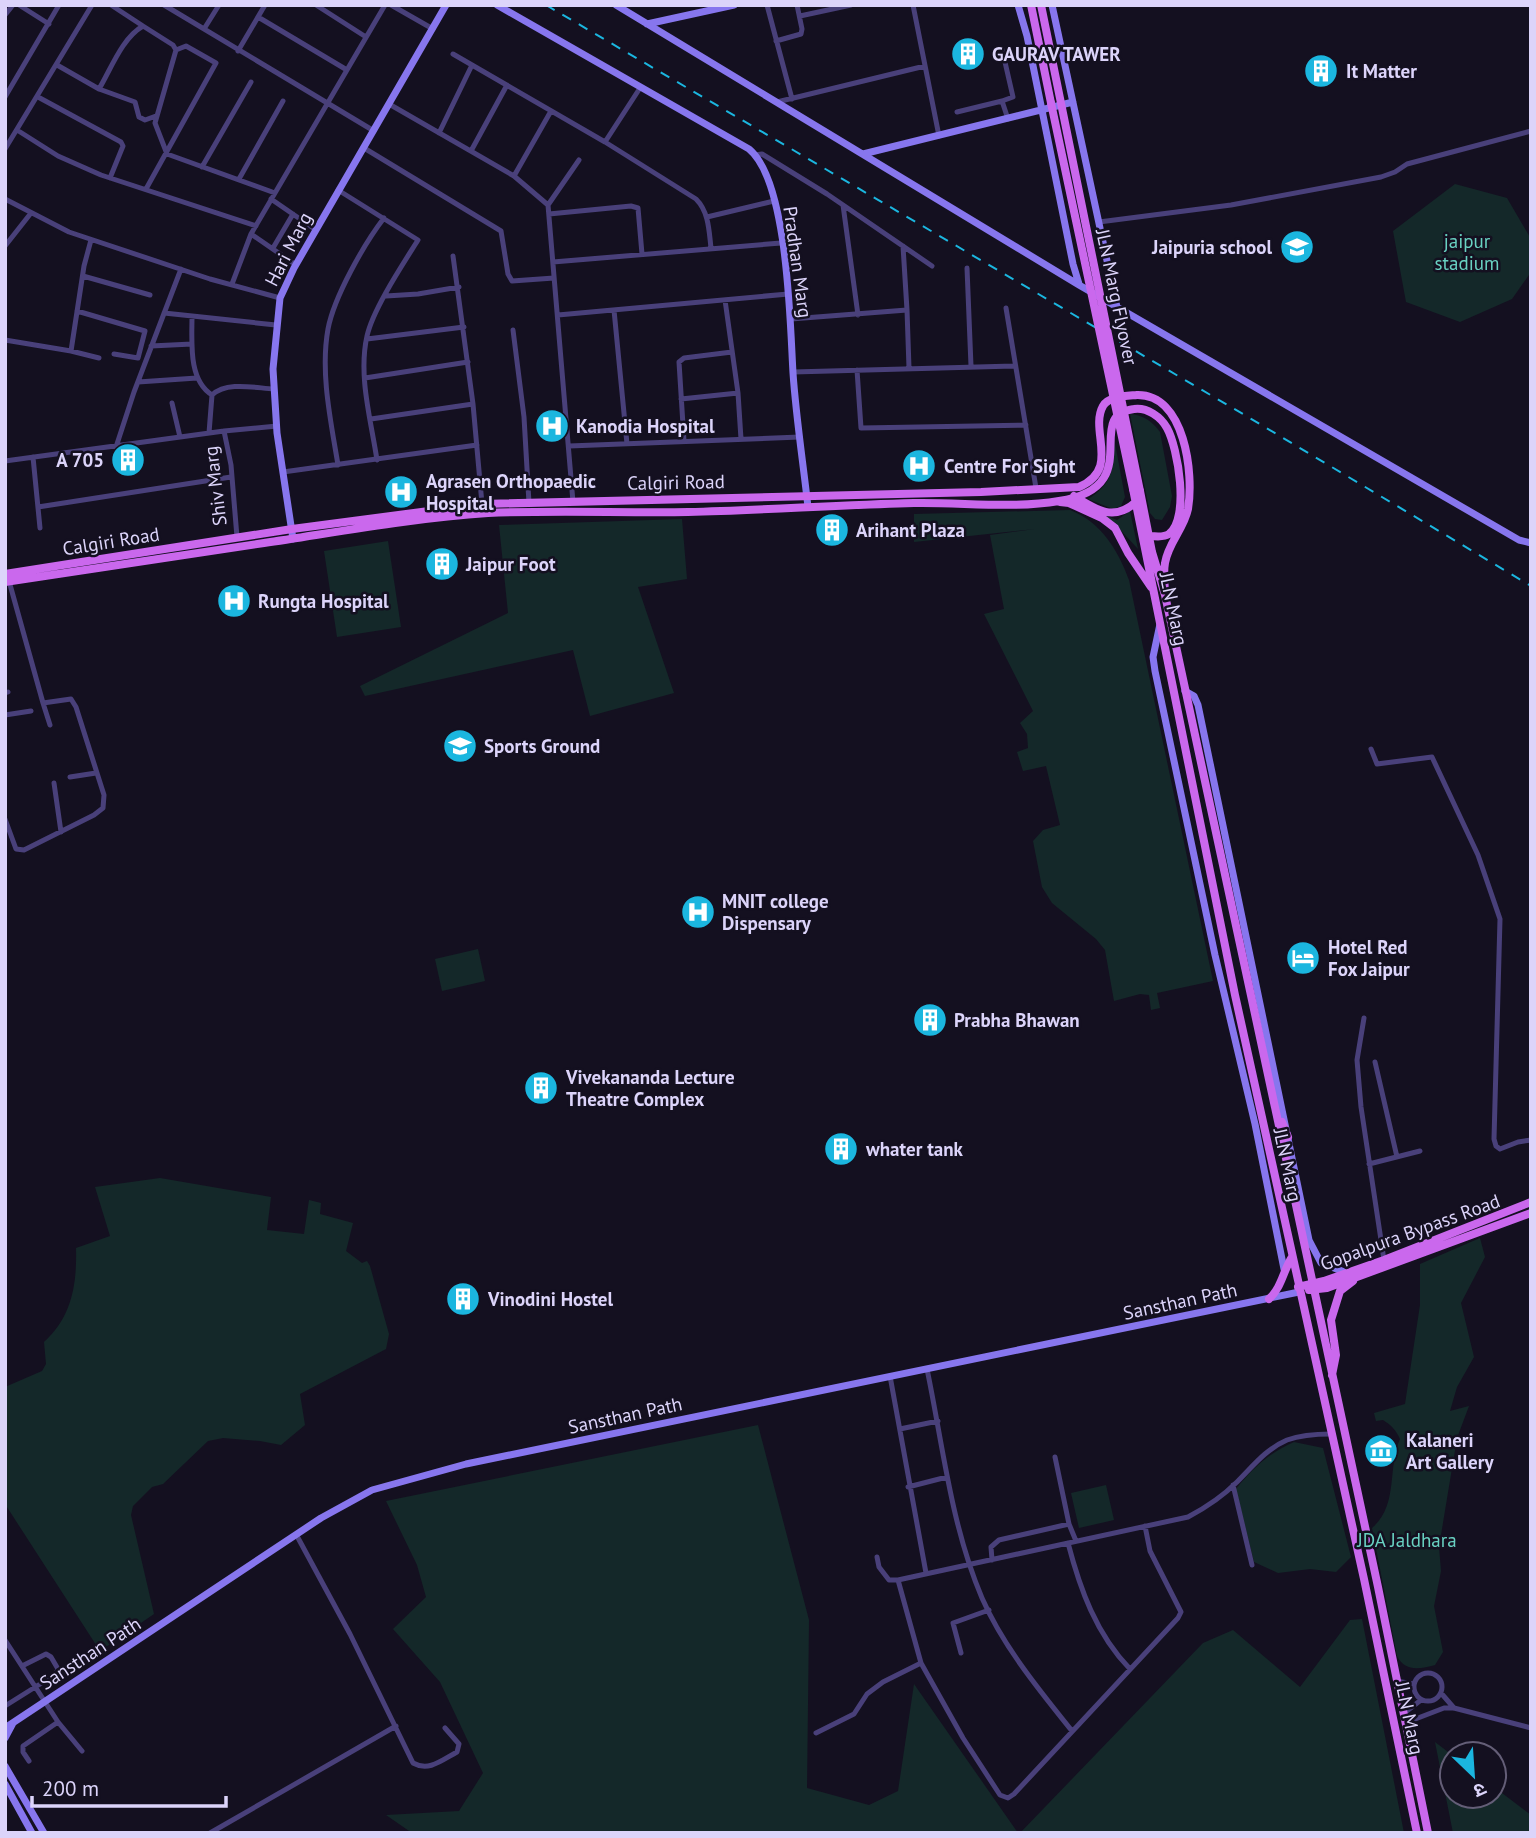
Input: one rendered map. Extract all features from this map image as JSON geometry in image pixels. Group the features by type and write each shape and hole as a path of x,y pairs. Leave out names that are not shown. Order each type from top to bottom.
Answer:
{"main road":[{"name":"JLN Marg Flyover","path":"1031,5 1137,490 1165,595"},
{"name":"JLN Marg Flyover","path":"1041,5 1137,490 1136,502"},
{"path":"1136,502 1120,513 1113,513 1096,509 1075,497 1069,488 1091,482 1098,469 1102,450 1102,407 1118,397 1138,395 1153,397 1166,405 1177,421 1188,468 1190,492 1182,528 1171,545 1165,562 1165,595"},
{"path":"1057,502 1090,493 1105,477 1111,462 1109,434 1114,419 1130,409 1143,409 1163,421 1169,431 1181,502 1177,523 1170,533 1162,537 1149,536"},
{"name":"Calgiri Road","path":"6,579 482,504 1069,488"},
{"path":"856,494 856,505"},
{"name":"Calgiri Road","path":"6,579 237,537 292,534 488,513 689,512 808,506 1057,502"},
{"path":"1057,502 1069,503 1102,518 1115,528 1154,592"},
{"name":"JLN Marg","path":"1136,502 1270,1178 1292,1257 1374,1623 1417,1833"},
{"name":"JLN Marg","path":"1165,595 1259,1016 1275,1106 1428,1833"},
{"path":"1275,1106 1288,1137"},
{"name":"Gopalpura Bypass Road","path":"1313,1287 1529,1209"},
{"name":"Gopalpura Bypass Road","path":"1313,1287 1327,1288 1358,1277 1529,1209"},
{"path":"1269,1298 1280,1287 1284,1269 1292,1257"},
{"path":"1332,1379 1336,1355 1331,1320 1340,1291 1358,1277"},
{"path":"1299,1290 1313,1287"}],"street":[{"path":"5,15 16,5 49,24"},
{"path":"5,97 59,5"},
{"path":"5,149 92,5"},
{"path":"111,5 173,45 176,50 155,123 167,154 239,179 273,196 293,215 316,230"},
{"path":"164,5 374,131"},
{"path":"204,29 219,5"},
{"path":"238,51 265,5"},
{"path":"316,5 366,37"},
{"path":"232,284 251,234 366,37 388,5 433,29"},
{"name":"Hari Marg","path":"292,534 274,389 276,325 280,298 338,190 446,5"},
{"path":"497,5 755,155 762,154 932,266"},
{"path":"616,5 1079,285 1519,540 1531,543"},
{"path":"647,24 734,5"},
{"path":"767,5 792,99"},
{"path":"776,41 801,34 797,5"},
{"path":"800,16 851,5"},
{"path":"913,5 939,136"},
{"path":"1018,5 1027,36 1079,285"},
{"path":"1052,5 1117,307"},
{"path":"258,17 347,70"},
{"path":"99,89 124,45 136,30 143,26"},
{"path":"146,189 216,64 186,46 176,50"},
{"path":"957,112 1013,97 1002,49"},
{"path":"453,54 605,142 696,199 707,217 711,248"},
{"path":"57,65 99,89 135,102 139,117 145,120 158,114"},
{"path":"439,133 472,65"},
{"path":"777,102 925,66"},
{"path":"202,167 251,82"},
{"path":"471,151 507,85"},
{"path":"605,142 640,88"},
{"path":"37,97 121,142 123,146 120,156 110,177"},
{"path":"239,179 283,101"},
{"path":"1002,101 1007,119"},
{"path":"863,154 1073,102"},
{"path":"389,104 514,176 548,205"},
{"path":"514,176 551,111"},
{"path":"17,130 58,156 110,177 256,226"},
{"path":"1099,222 1231,205 1381,177 1407,164 1531,131"},
{"path":"363,148 501,231 508,274 512,281 554,278"},
{"name":"Pradhan Marg","path":"755,155 764,169 774,201 781,243 791,319 793,372 808,506"},
{"path":"574,513 548,205 579,160"},
{"path":"338,190 418,240 375,314 367,339 365,378 377,460"},
{"path":"5,199 69,232 91,240 280,298"},
{"path":"707,217 774,201"},
{"path":"549,214 631,205 638,208 642,254"},
{"path":"843,205 858,315"},
{"path":"5,246 31,213"},
{"path":"273,248 293,215"},
{"path":"338,465 326,371 328,328 353,270 373,232 384,218"},
{"path":"251,234 296,265"},
{"path":"71,351 91,240"},
{"path":"553,262 781,243"},
{"path":"903,246 909,368"},
{"path":"453,256 464,327 482,504"},
{"path":"967,268 971,366"},
{"path":"116,447 181,269"},
{"path":"83,276 150,295"},
{"path":"386,296 459,287"},
{"path":"558,315 788,294"},
{"path":"725,300 738,393 741,439"},
{"path":"1006,308 1036,488"},
{"path":"614,310 627,444"},
{"path":"791,319 907,310"},
{"path":"77,311 145,331 138,358 114,354"},
{"path":"164,313 276,325"},
{"path":"192,316 192,344 198,383 212,395"},
{"path":"367,339 464,327"},
{"path":"513,330 524,417 529,503"},
{"path":"5,340 99,358"},
{"path":"151,346 192,344"},
{"path":"684,441 679,362 684,358 732,352"},
{"path":"365,378 468,362"},
{"path":"793,372 1014,366"},
{"path":"857,370 861,428 1026,425"},
{"path":"138,382 197,378"},
{"path":"209,433 212,395 219,388 274,389"},
{"path":"681,398 738,393"},
{"path":"172,403 180,437"},
{"path":"370,419 473,404"},
{"path":"5,461 224,430 277,426"},
{"name":"Shiv Marg","path":"224,430 237,537"},
{"path":"569,446 800,437"},
{"path":"283,472 477,445"},
{"path":"33,457 40,528"},
{"path":"38,506 231,477"},
{"path":"6,579 50,725"},
{"path":"1161,620 1154,649 1155,671 1215,955 1270,1178 1284,1269"},
{"path":"5,819 16,849 24,850 103,808 104,795 76,707 71,699 43,703"},
{"path":"5,715 31,711"},
{"path":"1371,749 1377,764 1432,757 1478,855 1500,919 1494,1139 1500,1149 1531,1140"},
{"path":"70,776 96,773"},
{"path":"54,783 61,832"},
{"path":"1259,1016 1310,1240 1321,1263 1346,1273"},
{"path":"1364,1018 1357,1060 1384,1260"},
{"path":"1375,1062 1397,1157"},
{"path":"1369,1164 1420,1151"},
{"name":"Sansthan Path","path":"8,1725 133,1645 321,1518 372,1490 466,1464 1282,1296 1299,1290"},
{"path":"927,1369 947,1478 969,1564 989,1610 1009,1645 1072,1731"},
{"path":"890,1377 908,1487 926,1573"},
{"path":"900,1429 938,1420"},
{"path":"877,1557 889,1580 898,1580 1188,1517 1203,1509 1233,1485 1275,1446 1299,1437 1331,1434"},
{"path":"1055,1457 1069,1524 1076,1541"},
{"path":"908,1487 947,1478"},
{"path":"1233,1485 1252,1565"},
{"path":"992,1560 992,1547 999,1541 1069,1524"},
{"path":"898,1580 921,1663 963,1738 1000,1795 1007,1798 1014,1794 1178,1618 1181,1612 1150,1551 1145,1526"},
{"path":"297,1536 350,1634 413,1763 422,1768 430,1767 459,1749 445,1728"},
{"path":"1068,1543 1077,1578 1099,1629 1130,1669"},
{"path":"961,1653 953,1623 989,1610"},
{"path":"5,1640 58,1722 82,1751"},
{"path":"5,1706 56,1674 58,1669 56,1663 46,1654 22,1666"},
{"path":"816,1733 854,1714 867,1694 883,1682 921,1663"},
{"path":"1414,1684 1424,1674 1433,1674 1440,1680 1441,1693 1454,1708"},
{"path":"1396,1681 1414,1684"},
{"path":"1414,1684 1415,1693 1421,1700 1430,1701 1441,1693"},
{"path":"1404,1718 1421,1700"},
{"path":"1404,1718 1454,1708 1531,1728"},
{"path":"29,1761 23,1752 23,1746 58,1722"},
{"path":"5,1738 8,1725"},
{"path":"210,1833 396,1726"},
{"path":"5,1766 44,1833"},
{"path":"5,1784 32,1833"}],"green space":[{"name":"jaipur stadium","path":"1455,184 1507,198 1531,239 1531,272 1512,299 1460,322 1406,302 1393,231"},
{"path":"1130,414 1147,419 1160,432 1172,496 1170,507 1162,520 1155,519 1150,513"},
{"path":"1111,422 1125,497 1121,506 1113,509 1088,499 1106,483 1113,465"},
{"path":"1070,510 1091,522 1107,538 1120,558 1129,580 1213,981 1157,993 1160,1008 1151,1010 1149,995 1140,994 1114,1001 1105,950 1096,939 1052,903 1042,887 1033,841 1043,830 1060,825 1046,766 1023,771 1017,752 1028,748 1027,734 1020,723 1033,711 984,614 1004,609 990,535 1035,529 914,542 914,514"},
{"path":"1093,510 1117,520 1130,511 1138,549 1114,523"},
{"path":"682,519 687,579 638,587 674,693 590,716 573,650 365,696 360,686 508,613 499,525"},
{"path":"388,541 401,627 337,637 324,551"},
{"path":"478,949 485,981 442,991 435,959"},
{"path":"160,1178 271,1197 267,1230 304,1234 309,1200 321,1203 320,1214 353,1223 346,1251 362,1263 367,1261 370,1266 389,1334 386,1349 300,1394 305,1425 281,1445 223,1438 208,1441 163,1484 152,1487 133,1506 131,1515 154,1614 100,1651 5,1504 5,1387 42,1371 46,1364 44,1342 61,1322 71,1299 76,1248 110,1236 95,1187"},
{"name":"JDA Jaldhara","path":"1480,1238 1485,1257 1461,1303 1474,1357 1457,1387 1450,1411 1469,1406 1457,1438 1439,1547 1441,1571 1434,1606 1443,1652 1435,1665 1413,1668 1404,1665 1397,1656 1372,1528 1386,1508 1400,1439 1395,1430 1383,1420 1376,1421 1374,1413 1405,1404 1420,1305 1420,1264"},
{"path":"758,1425 809,1620 807,1788 869,1805 898,1791 914,1684 1018,1833 412,1833 386,1815 459,1811 483,1773 440,1682 393,1629 426,1597 417,1565 386,1501"},
{"path":"1294,1442 1323,1448 1351,1557 1336,1572 1310,1569 1278,1573 1254,1562 1236,1489 1262,1462"},
{"path":"1106,1485 1114,1520 1079,1528 1071,1493"},
{"path":"1362,1619 1404,1833 1020,1833 1203,1643 1233,1630 1300,1687 1350,1620"},
{"path":"1508,1798 1531,1815 1531,1833 1453,1833 1448,1810 1508,1810"}],"railway":[{"path":"546,5 1531,586"}],"place":[{"name":"GAURAV TAWER","path":"968,54"},
{"name":"It Matter","path":"1321,71"},
{"name":"Jaipuria school","path":"1297,247"},
{"name":"Kanodia Hospital","path":"552,426"},
{"name":"A 705","path":"128,460"},
{"name":"Centre For Sight","path":"919,466"},
{"name":"Agrasen Orthopaedic Hospital","path":"401,492"},
{"name":"Arihant Plaza","path":"832,530"},
{"name":"Jaipur Foot","path":"442,564"},
{"name":"Rungta Hospital","path":"234,601"},
{"name":"Sports Ground","path":"460,746"},
{"name":"MNIT college Dispensary","path":"698,912"},
{"name":"Hotel Red Fox Jaipur","path":"1303,958"},
{"name":"Prabha Bhawan","path":"930,1020"},
{"name":"Vivekananda Lecture Theatre Complex","path":"541,1088"},
{"name":"whater tank","path":"841,1149"},
{"name":"Vinodini Hostel","path":"463,1299"},
{"name":"Kalaneri Art Gallery","path":"1381,1451"}]}
